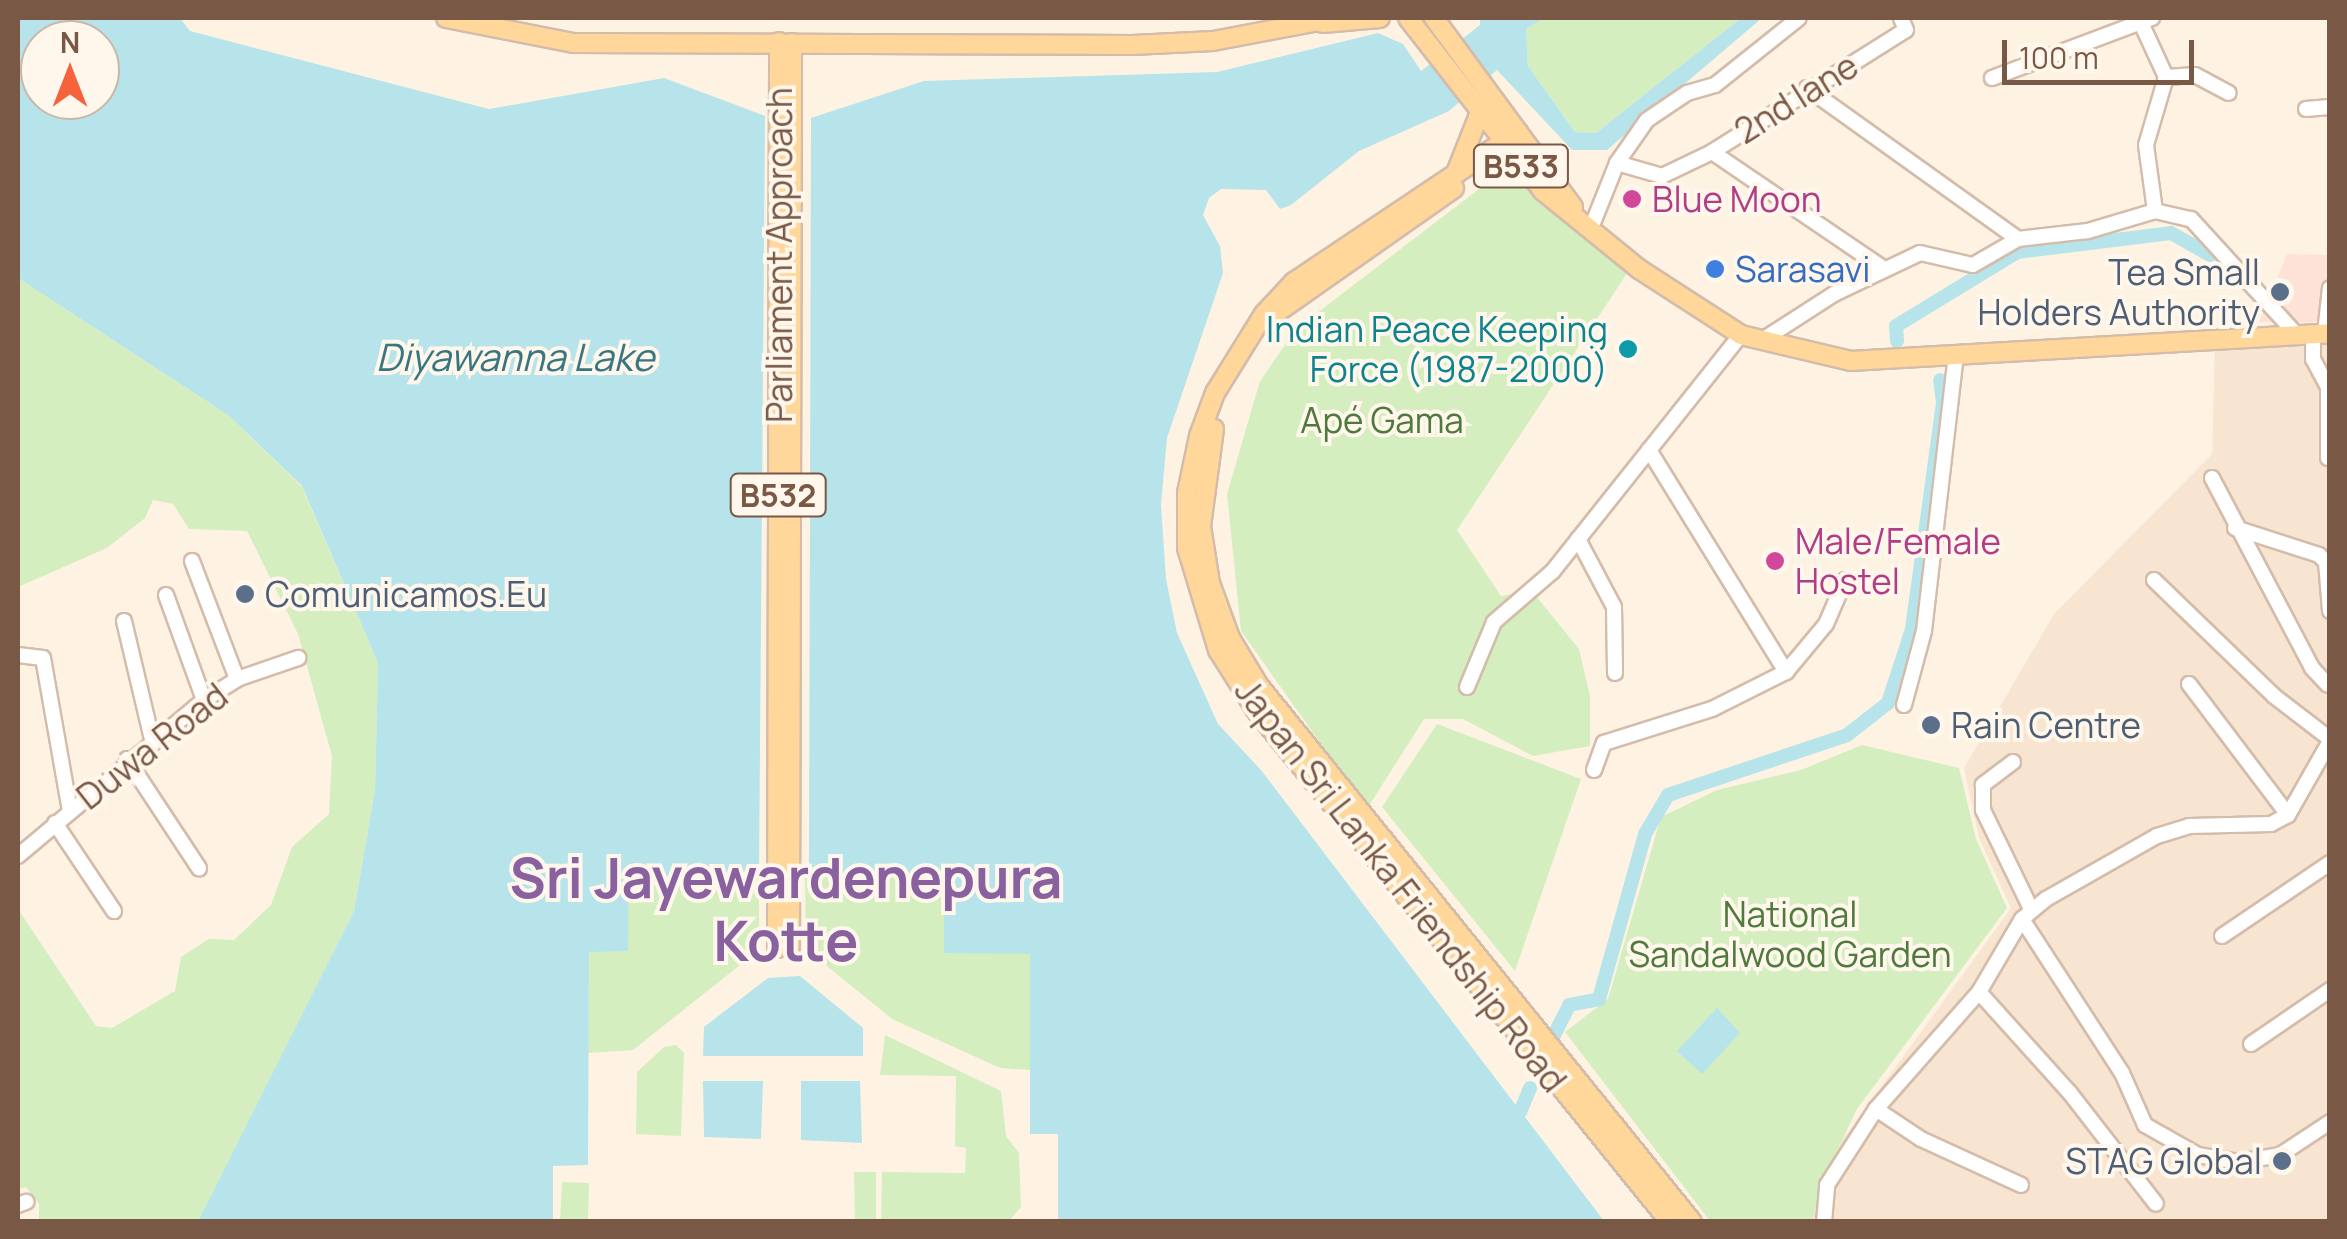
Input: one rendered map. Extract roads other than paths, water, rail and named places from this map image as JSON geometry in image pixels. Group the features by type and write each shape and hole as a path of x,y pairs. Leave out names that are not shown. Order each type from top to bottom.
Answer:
{"main road":[{"path":"446,18 574,42 1133,45 1213,41 1327,20 1393,22 1419,36"},
{"name":"B533","path":"1408,18 1432,54 1513,142 1543,191 1741,334 1761,341 1851,361 2316,333"},
{"name":"B533","path":"1444,28 1482,110"},
{"name":"Parliament Approach","path":"783,948 786,42"},
{"path":"1456,174 1482,110"},
{"name":"Japan Sri Lanka Friendship Road","path":"1513,142 1456,174 1294,282 1264,314 1215,392 1199,436 1187,493 1187,548 1218,650 1256,710 1670,1222"},
{"name":"Japan Sri Lanka Friendship Road","path":"1513,142 1274,314 1246,355 1210,441 1201,526 1210,583 1230,638 1259,686 1692,1222"}],"street":[{"path":"1585,222 1647,120 1687,93 1714,85 1799,18"},
{"name":"2nd lane","path":"1618,163 1662,176 1712,152 1807,88 1906,30 1900,18"},
{"path":"1992,78 2147,21 2166,77 2146,145 2156,211"},
{"path":"2166,77 2195,75 2229,93"},
{"path":"1807,88 2018,239"},
{"path":"2306,109 2330,108"},
{"path":"1712,152 1884,269"},
{"path":"1761,341 1884,269 1920,253 1974,265 2018,239 2088,231 2156,211 2191,219 2316,333"},
{"path":"2328,458 2328,387 2313,359 2316,333 2330,288"},
{"path":"1467,687 1494,622 1531,590 1578,539 1741,334"},
{"path":"1904,705 1924,631 1956,356"},
{"path":"1648,450 1786,672"},
{"path":"2212,478 2234,528 2329,688"},
{"path":"2234,528 2319,555 2326,562 2330,611"},
{"path":"1578,539 1614,607 1616,673"},
{"path":"192,561 237,680"},
{"path":"1594,770 1604,743 1712,709 1786,672 1826,624 1845,580"},
{"path":"1824,1222 1827,1184 1876,1108 1979,992 2027,915 2157,836 2189,826 2271,824 2288,815 2330,740 2274,696 2154,580"},
{"path":"166,595 204,700"},
{"path":"124,621 152,739"},
{"path":"18,655 42,658 70,810"},
{"name":"Duwa Road","path":"18,856 152,739 204,700 237,680 298,658"},
{"path":"2329,688 2330,666"},
{"path":"2188,684 2288,815"},
{"path":"127,760 198,868"},
{"path":"2013,762 1984,785 1982,810 2027,915 2102,1042 2145,1125 2198,1155 2265,1161 2330,1122"},
{"path":"56,823 114,910"},
{"path":"2222,936 2330,863"},
{"path":"2251,1044 2330,990"},
{"path":"1979,992 2070,1093 2156,1204"},
{"path":"1876,1108 1921,1139 2020,1184"}],"water":[{"name":"Diyawanna Lake","path":"18,18 180,18 190,31 489,109 664,78 765,116 759,876 629,876 628,951 589,952 588,1165 553,1166 553,1221 198,1221 354,911 375,790 378,663 302,486 228,415 18,278"},
{"path":"1480,18 1544,18 1526,29 1528,66 1575,132 1596,133 1741,18 1762,18 1607,150 1572,150 1497,70 1449,111 1359,151 1291,205 1280,209 1266,190 1221,189 1209,198 1203,215 1220,246 1223,273 1167,438 1161,505 1166,579 1177,633 1218,724 1261,770 1604,1221 1058,1221 1058,1134 1030,1134 1030,954 944,953 944,877 809,876 811,118 924,81 1217,72 1378,33 1403,44 1421,71 1480,25"},
{"path":"800,976 863,1028 863,1056 703,1056 704,1027 768,978"},
{"path":"1717,1008 1740,1033 1702,1074 1677,1051"},
{"path":"703,1081 763,1081 761,1139 704,1137"},
{"path":"801,1081 860,1081 862,1143 801,1140"}],"waterway":[{"path":"1897,341 1896,326 2017,252 2171,233 2210,255"},
{"path":"1552,1039 1569,1005 1599,999 1645,834 1668,795 1847,735 1888,703 1912,629 1943,403 1940,380"},
{"path":"1520,1112 1530,1088"}],"place":[{"name":"Blue Moon","path":"1632,199"},
{"name":"Sarasavi","path":"1715,269"},
{"name":"Tea Small Holders Authority","path":"2280,292"},
{"name":"Indian Peace Keeping Force (1987-2000)","path":"1628,349"},
{"name":"Male/Female Hostel","path":"1775,561"},
{"name":"Comunicamos.Eu","path":"245,594"},
{"name":"Rain Centre","path":"1931,725"},
{"name":"STAG Global","path":"2282,1161"}],"district":[{"name":"Sri Jayewardenepura Kotte","path":"786,908"}],"park label":[{"name":"Apé Gama","path":"1382,420"},
{"name":"National Sandalwood Garden","path":"1790,934"}]}
